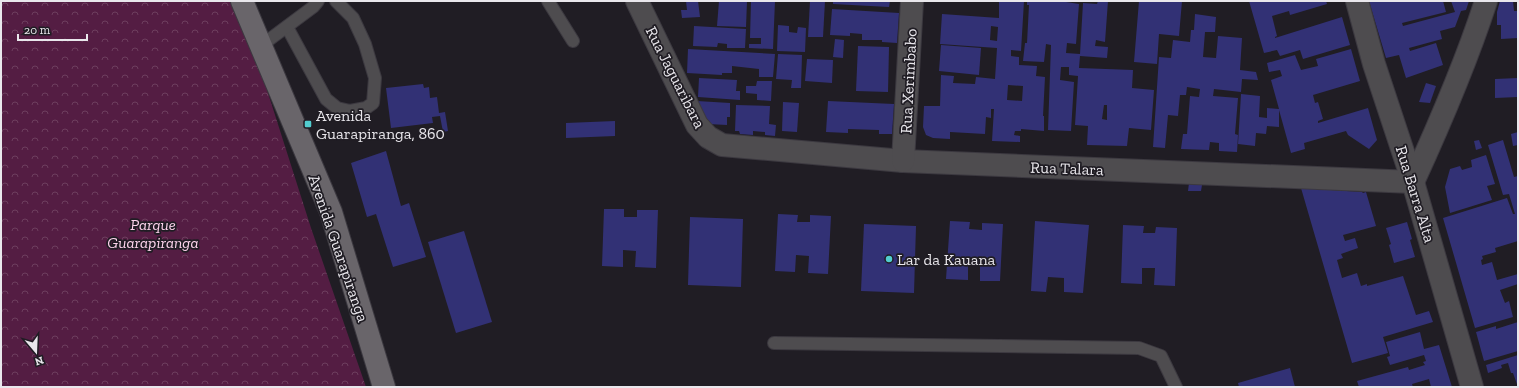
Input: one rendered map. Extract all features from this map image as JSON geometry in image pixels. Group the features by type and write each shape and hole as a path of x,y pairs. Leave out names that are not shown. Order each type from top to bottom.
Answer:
{"main road":[{"name":"Avenida Guarapiranga","path":"242,1 262,45 331,212 384,387"}],"street":[{"name":"Rua Jaguaribara","path":"637,1 697,125 708,137 722,145"},
{"name":"Rua Xerimbabo","path":"903,161 912,1"},
{"name":"Rua Barra Alta","path":"1357,1 1374,64 1413,182 1472,387"},
{"path":"1413,182 1443,116 1469,51 1486,1"},
{"name":"Rua Talara","path":"722,145 903,161 1413,182"}],"lane":[{"path":"262,45 313,7 318,1"},
{"path":"287,26 326,99 337,108 350,111 366,108 373,104 375,78 365,44 353,18 336,1"},
{"path":"548,1 573,41"},
{"path":"774,343 1139,348 1161,356 1176,387"}],"green space":[{"name":"Parque Guarapiranga","path":"1,1 234,1 254,49 311,228 366,387 1,387"}],"building":[{"path":"686,1 698,1 700,17 682,18 681,10 687,10"},
{"path":"719,1 747,1 746,27 717,26"},
{"path":"751,1 775,1 773,49 749,48 749,44 761,44 761,38 750,38"},
{"path":"810,1 825,1 823,37 808,37"},
{"path":"833,1 890,1 889,7 833,4"},
{"path":"999,1 1024,1 1021,51 1011,50 1011,56 1019,57 1019,65 1037,66 1036,76 1045,77 1043,116 1044,131 1021,129 1021,131 1015,131 1014,135 1020,136 1020,142 992,141 994,109 991,109 991,118 986,117 985,134 950,132 950,139 933,138 926,135 923,127 924,106 940,106 941,75 954,76 953,83 975,84 976,77 995,79 997,48 940,44 942,14 999,18","holes":["991,26 998,27 997,41 990,40","1008,85 1023,86 1022,101 1007,100"]},
{"path":"1027,1 1066,1 1079,4 1076,44 1067,43 1066,53 1080,54 1083,3 1097,4 1098,1 1108,1 1105,42 1096,40 1095,46 1108,47 1107,58 1080,56 1079,68 1133,70 1132,88 1154,90 1151,130 1129,128 1127,146 1087,145 1088,126 1075,125 1078,76 1069,75 1069,67 1061,67 1060,80 1074,82 1071,131 1048,130 1051,45 1046,44 1044,62 1023,61 1025,43 1027,43 1029,5 1027,5","holes":["1104,105 1107,105 1107,120 1102,119"]},
{"path":"1139,1 1182,1 1179,36 1159,34 1157,64 1134,62"},
{"path":"1249,1 1326,1 1327,4 1290,15 1289,11 1272,16 1277,36 1275,38 1342,17 1350,45 1303,59 1300,50 1280,56 1277,50 1264,53"},
{"path":"1369,1 1443,1 1446,12 1402,23 1403,26 1455,12 1451,1 1469,1 1466,10 1461,11 1455,27 1440,31 1442,39 1409,48 1410,51 1436,43 1443,65 1406,78 1399,55 1386,58"},
{"path":"1500,1 1513,1 1514,11 1518,11 1518,38 1501,39 1501,25 1497,25 1497,12"},
{"path":"832,9 899,13 897,43 882,42 882,40 862,40 862,34 850,33 850,36 830,35"},
{"path":"1195,14 1216,17 1215,32 1205,32 1203,57 1216,58 1218,36 1242,38 1240,70 1256,72 1258,80 1242,79 1241,92 1214,89 1213,96 1238,98 1235,134 1238,135 1237,152 1219,151 1219,143 1210,142 1209,150 1181,149 1183,134 1187,134 1190,96 1199,97 1200,89 1187,87 1186,95 1180,95 1178,116 1168,115 1165,148 1153,147 1159,57 1171,58 1173,40 1190,42 1191,30 1194,30"},
{"path":"778,25 789,26 789,32 797,33 798,27 806,28 805,52 777,51"},
{"path":"694,26 746,29 745,48 727,48 727,44 718,43 717,47 693,46"},
{"path":"835,39 844,40 843,58 833,57"},
{"path":"941,45 981,48 979,75 939,71"},
{"path":"858,46 889,47 888,92 856,91"},
{"path":"688,49 775,54 773,77 759,77 759,69 732,66 732,73 722,73 722,75 687,73"},
{"path":"1351,49 1360,81 1313,95 1315,103 1318,102 1323,119 1318,121 1318,123 1368,108 1377,140 1369,149 1348,135 1346,131 1304,143 1305,149 1291,153 1279,110 1279,127 1267,126 1266,134 1256,133 1255,146 1238,144 1241,94 1260,96 1259,117 1267,118 1267,108 1279,109 1271,80 1282,76 1280,70 1269,72 1267,63 1295,55 1301,70 1318,66 1316,59"},
{"path":"778,54 802,55 801,88 791,88 792,80 776,79"},
{"path":"807,59 833,60 832,83 805,81"},
{"path":"699,78 737,80 736,91 740,91 740,100 698,97"},
{"path":"1518,78 1518,97 1495,98 1495,79"},
{"path":"757,81 772,81 771,101 757,100 757,94 746,93 746,86 756,86"},
{"path":"1426,83 1436,86 1430,103 1419,102"},
{"path":"423,84 424,88 429,87 430,98 437,97 439,113 445,112 448,131 443,132 440,116 432,117 433,123 391,128 386,88"},
{"path":"697,101 730,103 730,117 727,117 727,125 708,124"},
{"path":"828,101 894,104 892,134 879,134 879,130 848,129 848,133 826,132"},
{"path":"783,102 799,103 797,132 782,131"},
{"path":"736,105 770,106 769,124 776,125 775,136 765,135 765,132 753,131 753,135 740,134 739,131 735,131"},
{"path":"615,121 615,136 566,138 566,123"},
{"path":"1518,132 1518,145 1513,146 1511,134"},
{"path":"1479,140 1482,148 1476,150 1474,141"},
{"path":"1503,140 1514,177 1518,176 1518,241 1495,248 1496,252 1482,256 1483,259 1481,260 1482,265 1492,262 1497,280 1518,274 1518,284 1500,290 1505,303 1509,301 1513,317 1475,328 1443,218 1507,198 1513,214 1515,214 1509,194 1503,195 1488,145"},
{"path":"386,151 401,206 409,203 426,257 393,267 376,214 367,217 351,163"},
{"path":"1486,155 1495,184 1487,186 1492,200 1450,213 1445,187 1450,169 1460,166 1462,170 1472,167 1471,160"},
{"path":"1189,183 1202,185 1201,191 1188,191"},
{"path":"1301,188 1366,192 1376,226 1343,235 1345,241 1355,238 1358,248 1341,254 1343,258 1337,260 1342,278 1357,273 1361,286 1367,284 1367,286 1403,276 1416,315 1429,311 1433,322 1383,337 1388,353 1352,363"},
{"path":"604,209 624,209 624,217 637,217 637,210 658,210 656,268 635,267 636,251 623,250 623,267 602,266"},
{"path":"778,214 798,215 797,222 810,222 810,215 831,216 828,274 808,273 809,256 796,255 795,272 775,271"},
{"path":"690,217 743,219 741,287 688,285"},
{"path":"950,221 970,222 969,229 982,230 982,223 1003,224 1000,281 980,281 980,264 968,263 968,280 946,279"},
{"path":"1035,221 1089,225 1083,293 1064,292 1064,278 1048,277 1046,292 1031,291"},
{"path":"1407,222 1415,257 1394,263 1389,245 1391,244 1386,228"},
{"name":"Lar da Kauana","path":"864,224 916,226 914,293 861,291"},
{"path":"1123,225 1144,226 1143,233 1155,233 1156,227 1177,228 1175,286 1154,285 1155,268 1142,268 1142,284 1121,283"},
{"path":"464,231 492,322 456,333 428,242"},
{"path":"1518,322 1518,351 1484,361 1476,332 1496,326 1496,329"},
{"path":"1420,332 1424,349 1439,345 1452,387 1431,387 1429,379 1412,384 1413,387 1359,387 1357,381 1408,367 1409,370 1425,365 1423,362 1426,361 1424,355 1390,365 1387,357 1390,356 1386,342"},
{"path":"1518,355 1518,387 1508,363 1501,365 1502,368 1488,373 1486,365"},
{"path":"1290,368 1295,387 1239,387 1238,383"}],"place":[{"name":"Avenida Guarapiranga, 860","path":"308,124"},
{"name":"Lar da Kauana","path":"889,259"}]}
